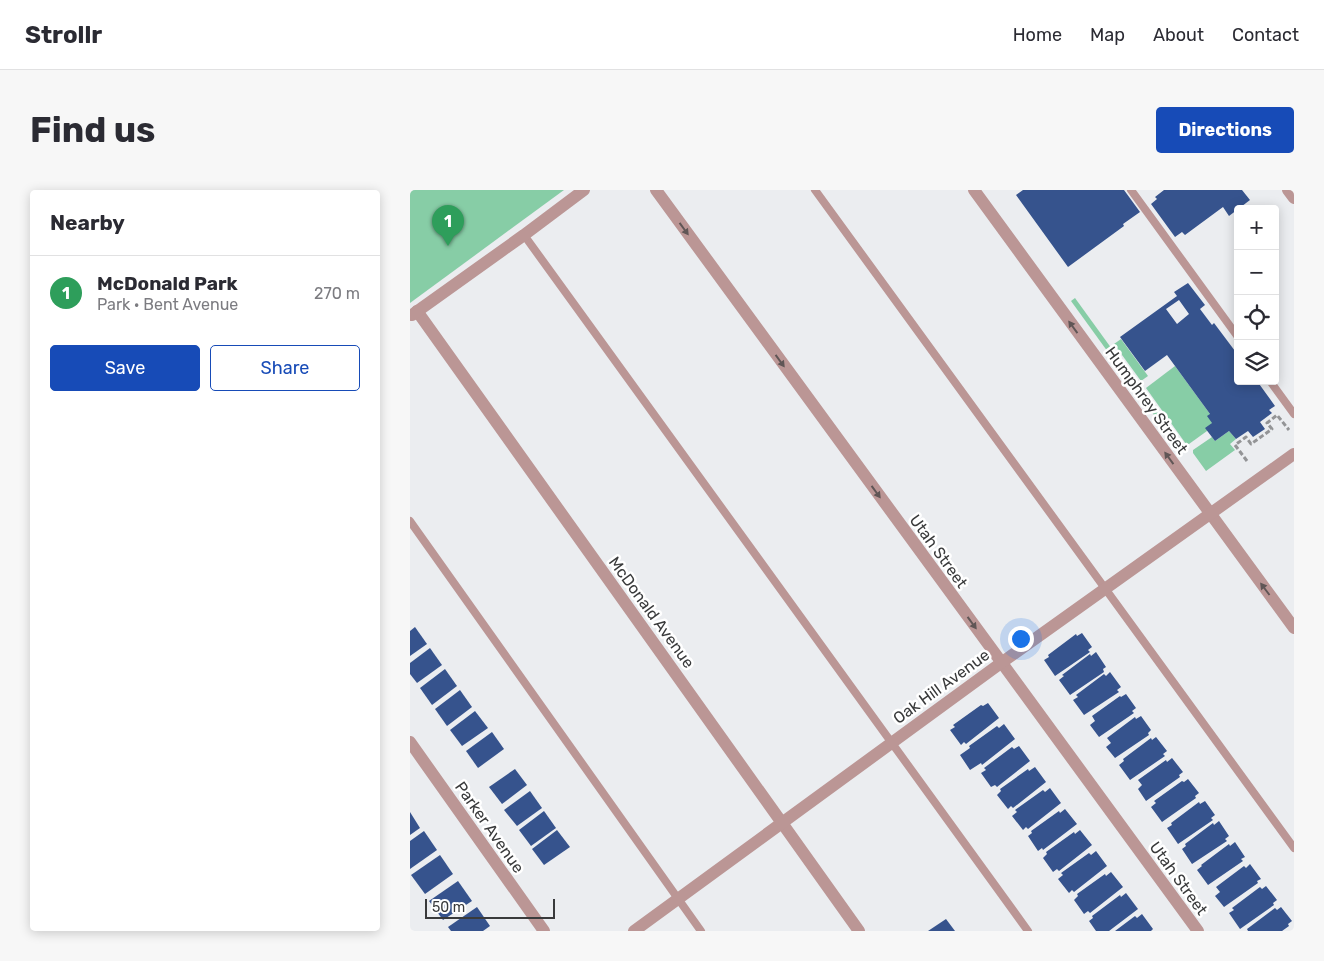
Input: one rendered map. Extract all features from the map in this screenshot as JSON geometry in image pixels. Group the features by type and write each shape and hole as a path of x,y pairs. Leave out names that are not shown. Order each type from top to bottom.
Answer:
{"street":[{"path":"413,314 584,190"},
{"name":"Utah Street","path":"656,190 1198,931"},
{"name":"Humphrey Street","path":"974,190 1294,628"},
{"path":"1288,190 1294,198"},
{"name":"McDonald Avenue","path":"413,314 859,931"},
{"name":"Oak Hill Avenue","path":"634,931 1001,663 1294,454"},
{"name":"Parker Avenue","path":"410,742 544,931"}],"lane":[{"path":"814,190 1294,848"},
{"path":"1131,190 1234,332"},
{"path":"524,235 1028,931"},
{"path":"1273,385 1294,414"},
{"path":"410,521 701,931"}],"path":[{"path":"1247,461 1236,445 1246,437 1251,444 1272,429 1267,422 1277,415 1280,418"},
{"path":"1283,422 1288,430"}],"green space":[{"path":"410,190 564,190 410,303"},
{"path":"1075,298 1117,356 1113,359 1071,301"},
{"path":"1121,339 1148,376 1141,381 1114,344"},
{"path":"1175,366 1210,414 1212,423 1207,431 1189,444 1186,444 1146,388"},
{"path":"1142,390 1183,448 1180,451 1138,393"},
{"path":"1229,431 1236,439 1230,444 1235,450 1206,471 1193,453 1193,450 1212,437 1215,441"}],"building":[{"path":"1023,190 1124,190 1140,212 1068,267 1016,195"},
{"path":"1164,190 1242,190 1250,200 1243,205 1234,205 1234,212 1229,216 1223,207 1185,235 1182,232 1175,237 1151,204 1157,199 1155,197"},
{"path":"1188,283 1205,305 1200,309 1212,325 1214,323 1234,350 1234,385 1260,385 1275,406 1269,410 1272,413 1260,422 1265,429 1253,437 1248,431 1236,439 1229,431 1215,441 1205,428 1212,423 1207,416 1210,414 1167,355 1145,371 1120,337 1177,296 1174,292","holes":["1179,300 1189,314 1177,324 1166,309"]},
{"path":"415,627 427,644 410,656 410,631"},
{"path":"1082,633 1092,647 1088,650 1090,652 1055,676 1044,660 1076,634 1077,636"},
{"path":"430,648 442,665 417,683 410,674 410,663"},
{"path":"1096,652 1106,667 1103,669 1104,672 1070,695 1059,680 1064,676 1062,675 1090,654 1091,656"},
{"path":"445,669 457,686 432,705 420,688"},
{"path":"1110,672 1121,687 1117,690 1119,692 1084,715 1073,700 1078,697 1076,695 1104,674 1106,676"},
{"path":"460,690 472,707 447,726 435,709"},
{"path":"1126,694 1136,708 1132,711 1134,713 1099,737 1090,725 1095,721 1092,716 1120,696"},
{"path":"988,703 999,718 966,744 964,742 961,745 950,730 955,727 953,725 981,705 983,706"},
{"path":"475,711 488,728 462,746 450,730"},
{"path":"1141,716 1151,730 1148,733 1149,735 1115,758 1106,747 1111,743 1107,738 1135,717 1136,719"},
{"path":"1004,724 1015,739 982,765 981,763 970,770 960,755 970,748 969,746 997,726 999,728"},
{"path":"492,732 504,749 478,768 466,751"},
{"path":"1156,737 1167,751 1163,754 1165,756 1130,780 1119,765 1124,761 1123,759 1151,738 1152,740"},
{"path":"1019,746 1030,761 997,787 995,785 991,787 981,773 986,770 984,768 1012,747 1014,749"},
{"path":"1172,758 1183,772 1179,775 1180,777 1146,801 1138,789 1142,785 1138,780 1166,760 1167,762"},
{"path":"1035,767 1046,782 1013,808 1011,806 1008,809 997,795 1001,791 1000,789 1028,769 1029,771"},
{"path":"515,769 527,785 502,804 489,787"},
{"path":"1188,779 1199,793 1195,796 1196,798 1162,822 1151,807 1156,803 1154,801 1182,781 1184,782"},
{"path":"1050,788 1061,803 1028,829 1026,827 1023,830 1012,816 1017,812 1015,810 1043,790 1045,792"},
{"path":"530,791 542,808 517,826 504,810"},
{"path":"1205,801 1215,815 1211,818 1213,820 1178,844 1167,828 1199,802 1200,804"},
{"path":"1065,809 1077,824 1043,850 1042,848 1038,851 1028,836 1032,833 1031,831 1059,811 1060,813"},
{"path":"544,811 556,828 531,846 519,830"},
{"path":"410,812 420,828 410,835"},
{"path":"1219,821 1229,836 1225,839 1227,841 1192,864 1182,849 1186,846 1185,844 1213,823 1214,825"},
{"path":"557,830 570,847 544,865 532,849"},
{"path":"1080,830 1092,845 1059,871 1057,869 1053,872 1043,858 1047,854 1046,852 1074,832 1075,834"},
{"path":"424,831 437,850 410,869 410,841"},
{"path":"1235,842 1245,857 1241,859 1243,861 1208,885 1197,870 1229,844 1230,846"},
{"path":"1096,851 1107,866 1074,892 1072,890 1069,893 1058,879 1063,875 1061,873 1089,853 1091,855"},
{"path":"440,855 453,874 425,894 411,875"},
{"path":"1250,864 1261,879 1224,907 1215,896 1220,892 1216,887 1244,866 1246,868"},
{"path":"1111,872 1123,887 1090,913 1088,911 1084,914 1074,900 1078,896 1077,894 1105,874 1106,876"},
{"path":"458,881 472,901 443,920 429,901"},
{"path":"1266,886 1277,900 1273,903 1274,905 1240,929 1229,913 1234,910 1232,908 1260,887 1262,889"},
{"path":"1126,893 1138,909 1109,931 1096,931 1089,921 1093,918 1092,916 1120,895 1121,897"},
{"path":"477,907 490,926 483,931 451,931 448,927"},
{"path":"1281,907 1292,921 1288,924 1289,926 1282,931 1248,931 1247,929 1275,908 1277,910"},
{"path":"1142,914 1153,929 1151,931 1115,931 1135,916 1137,918"},
{"path":"946,919 955,931 928,931"}],"place":[{"name":"McDonald Park","path":"448,246"}]}
